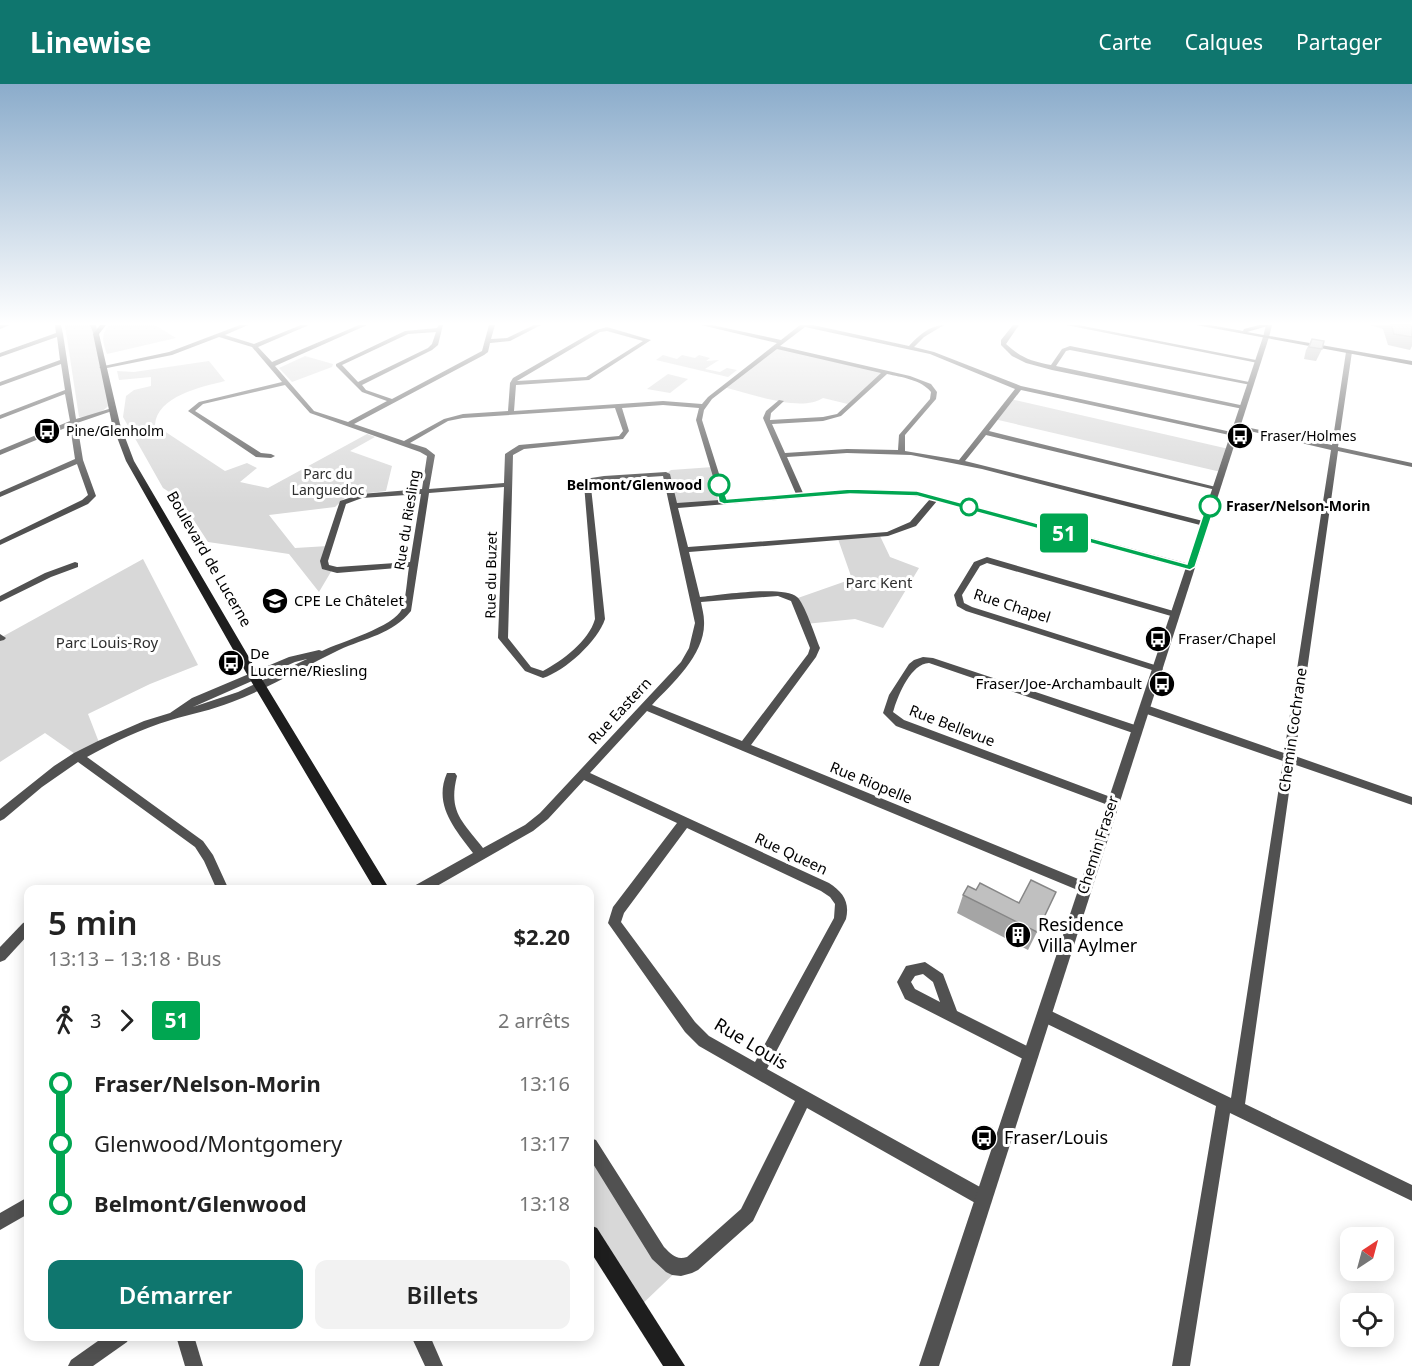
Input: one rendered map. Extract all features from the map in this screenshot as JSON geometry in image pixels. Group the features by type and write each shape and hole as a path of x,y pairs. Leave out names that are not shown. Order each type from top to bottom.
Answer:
{"main road":[{"name":"Boulevard de Lucerne","path":"106,385 120,438 144,487 380,885"},
{"path":"594,1241 675,1366"}],"street":[{"path":"0,543 91,498 79,460 66,385"},
{"path":"271,456 259,455 191,411 201,404 278,385"},
{"name":"Rue du Riesling","path":"0,816 36,784 78,756 171,716 205,709 257,681 384,628 401,617 408,605 431,455 423,450 312,412 287,385"},
{"path":"357,385 366,393 393,401"},
{"path":"349,424 424,385"},
{"path":"511,412 513,385"},
{"path":"724,502 700,427 699,416 703,406 727,385"},
{"path":"767,422 823,419 839,415 872,385"},
{"path":"901,452 902,435 932,401 933,390 927,385"},
{"path":"1011,385 1412,465"},
{"path":"1134,385 1243,407"},
{"name":"Chemin Fraser","path":"929,1366 1084,887 1145,709 1250,385"},
{"name":"Chemin Cochrane","path":"1180,1366 1231,1105 1288,759 1343,385"},
{"path":"962,462 1019,388"},
{"path":"0,417 67,391"},
{"path":"781,401 766,414 767,422 800,495"},
{"path":"404,444 450,418 511,412 671,403 703,406"},
{"name":"Rue du Buzet","path":"618,406 626,431 624,436 610,441 517,448 509,454 503,638 528,669 543,675 556,669 600,625 588,484 603,478 666,474"},
{"path":"0,453 71,423 112,410"},
{"path":"984,432 1216,488"},
{"path":"781,455 847,451 901,452 962,462 1204,524"},
{"path":"0,495 79,460"},
{"name":"Rue Eastern","path":"427,885 537,822 684,664 694,648 700,624 666,474"},
{"path":"414,564 328,569 324,564 340,507 346,501 361,496 507,485"},
{"path":"674,506 800,495 900,492 935,498 1190,567"},
{"path":"684,550 888,534 913,524 935,498"},
{"name":"Rue Chapel","path":"1158,669 969,609 960,604 958,596 977,564 987,560 1174,615"},
{"path":"0,599 48,575 75,565"},
{"path":"696,600 778,593 788,595 795,599 815,648 813,655 744,747"},
{"name":"Rue Bellevue","path":"1113,802 900,723 888,713 888,705 913,666 920,661 930,660 1137,730"},
{"name":"Rue Riopelle","path":"646,706 1084,887"},
{"path":"1145,709 1412,801"},
{"path":"78,756 199,844 209,858 221,885"},
{"name":"Rue Queen","path":"582,774 825,887 839,897 842,904 840,919 758,1072"},
{"path":"451,776 447,789 447,804 481,855"},
{"name":"Rue Louis","path":"685,822 618,911 614,923 696,1034 758,1072 983,1198"},
{"path":"0,957 24,931"},
{"path":"952,1015 1030,1055"},
{"path":"1044,1015 1412,1193"},
{"path":"594,1152 658,1253 672,1266 681,1267 692,1264 702,1257 747,1215 804,1098"},
{"path":"0,1222 24,1207"},
{"path":"77,1366 114,1341"},
{"path":"186,1341 194,1366"},
{"path":"422,1341 434,1366"}],"green space":[{"path":"74,385 105,385 109,405 96,414 79,417"},
{"name":"Parc du Languedoc","path":"211,385 182,394 172,400 163,407 155,425 225,471 247,463 257,468 240,482 268,488 367,434 375,437 350,451 392,466 386,491 352,495 346,497 335,507 269,515 295,548 328,546 324,561 332,570 319,592 289,554 208,542 180,499 163,488 123,417 126,396 134,390 151,386"},
{"path":"653,385 681,385 670,393 647,389"},
{"path":"726,385 873,385 852,405 823,398 813,402 788,403 723,387"},
{"path":"1010,399 1229,449 1221,472 994,419"},
{"path":"713,467 724,502 674,506 666,474 671,470"},
{"name":"Parc Kent","path":"880,536 890,557 919,568 883,628 855,619 805,624 795,599 852,579 838,539"},
{"name":"Parc Louis-Roy","path":"143,559 198,665 150,684 88,714 100,745 78,756 45,733 0,762 0,638"},
{"path":"594,1152 658,1253 681,1267 637,1309 594,1241"}],"building":[{"path":"1031,880 1056,892 1037,932 963,895 968,886 976,890 980,883 1019,903"}],"bus line":[{"name":"51","path":"719,485 724,502 850,492 917,494 1190,567 1210,506"}],"place":[{"name":"Pine/Glenholm","path":"47,431"},
{"name":"Fraser/Holmes","path":"1240,436"},
{"name":"Belmont/Glenwood","path":"719,485"},
{"name":"Fraser/Nelson-Morin","path":"1210,506"},
{"name":"CPE Le Châtelet","path":"275,601"},
{"name":"Fraser/Chapel","path":"1158,639"},
{"name":"De Lucerne/Riesling","path":"231,663"},
{"name":"Fraser/Joe-Archambault","path":"1162,684"},
{"name":"Residence Villa Aylmer","path":"1018,935"},
{"name":"Fraser/Louis","path":"984,1138"}]}
